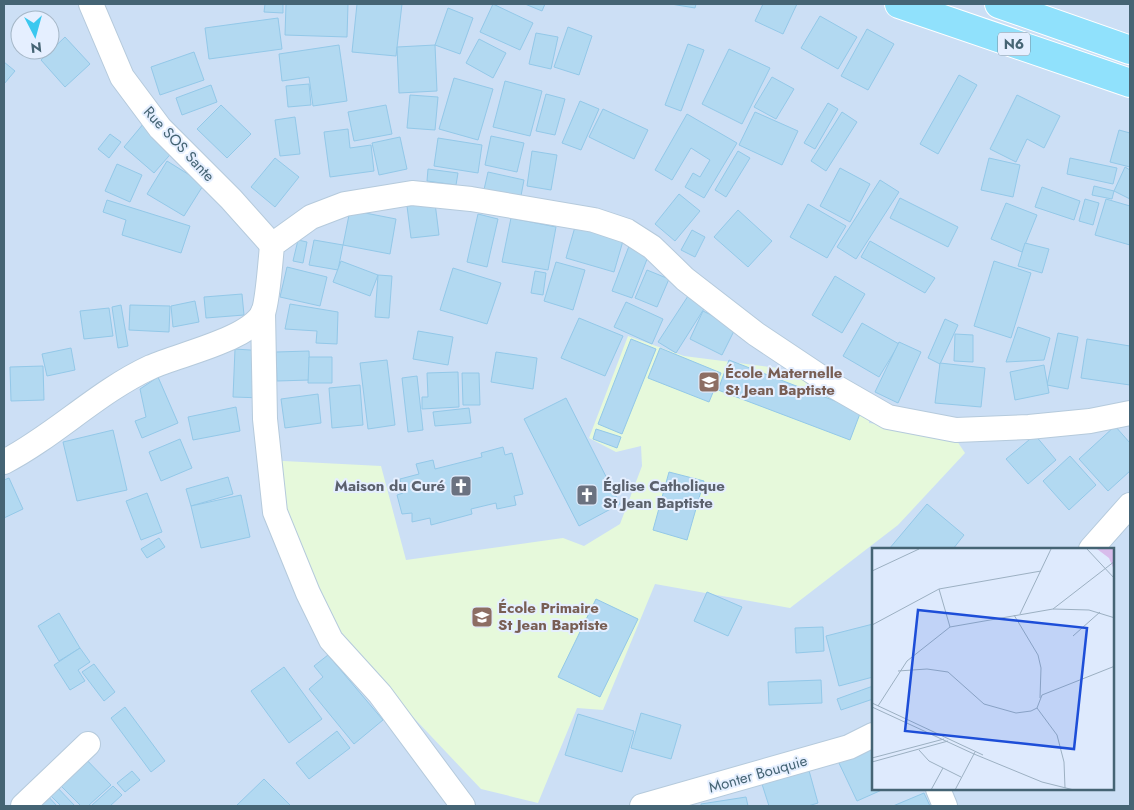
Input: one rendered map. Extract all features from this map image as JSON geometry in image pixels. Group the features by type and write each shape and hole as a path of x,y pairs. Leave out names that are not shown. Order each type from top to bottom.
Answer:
{"highway":[{"name":"N6","path":"899,4 1130,83"},
{"name":"N6","path":"999,4 1130,50"}],"street":[{"name":"Rue SOS Sante","path":"91,4 122,77 160,128 231,199 272,244"},
{"path":"463,806 380,694 332,640 308,593 274,512 265,419 263,312 272,244 311,217 345,204 412,193 470,199 594,220 626,231 652,247 685,279 756,334 834,386 888,417 956,430 1029,427 1082,422 1130,413"},
{"path":"4,462 27,450 94,400 151,368 247,331 263,312"},
{"path":"1092,548 1130,505"},
{"name":"Monter Bouquie","path":"642,806 849,747 872,736"},
{"path":"23,806 88,744"},
{"path":"938,790 945,806"}],"shaded area":[{"path":"4,4 1130,4 1130,806 4,806"},
{"name":"École Primaire St Jean Baptiste","path":"628,336 684,356 778,368 869,412 869,423 951,432 965,453 898,525 790,608 655,584 603,710 577,708 538,803 481,789 327,626 264,460 381,466 406,560 563,538 584,546 620,524 642,466 641,446 616,452 589,438"}],"building":[{"path":"265,4 283,4 283,13 264,12"},
{"path":"286,4 348,4 347,37 285,35"},
{"path":"357,4 402,4 396,56 352,52"},
{"path":"493,4 533,23 520,50 480,32"},
{"path":"525,4 545,4 542,11"},
{"path":"671,4 696,4 695,8"},
{"path":"763,4 797,4 783,34 755,21"},
{"path":"448,8 473,18 460,54 435,45"},
{"path":"820,16 857,37 838,69 801,48"},
{"path":"278,18 282,49 209,59 205,28"},
{"path":"568,27 592,36 579,75 554,67"},
{"path":"867,29 894,44 868,90 841,76"},
{"path":"536,33 558,37 551,69 529,64"},
{"path":"65,37 90,64 65,87 41,60 60,60 60,42"},
{"path":"479,39 506,53 493,78 466,63"},
{"path":"688,44 704,50 681,111 665,105"},
{"path":"339,45 347,101 313,106 309,77 282,81 279,54"},
{"path":"435,45 437,91 399,93 397,47"},
{"path":"729,49 770,68 742,124 702,104"},
{"path":"194,52 204,80 160,95 151,67"},
{"path":"4,62 15,71 4,84"},
{"path":"959,75 977,85 938,154 920,144"},
{"path":"772,77 794,89 776,119 754,107"},
{"path":"454,78 493,89 478,140 439,129"},
{"path":"505,81 542,91 530,136 493,127"},
{"path":"309,84 311,105 288,107 286,86"},
{"path":"211,85 217,102 182,115 176,98"},
{"path":"546,94 565,99 555,135 536,131"},
{"path":"410,95 438,97 435,130 407,128"},
{"path":"1017,95 1060,116 1044,148 1027,139 1016,162 990,149"},
{"path":"580,101 599,109 581,150 562,143"},
{"path":"828,103 838,109 815,149 804,143"},
{"path":"221,105 251,134 227,158 197,129"},
{"path":"386,105 392,134 354,141 348,112"},
{"path":"603,109 648,130 634,159 589,137"},
{"path":"755,112 798,131 782,165 739,145"},
{"path":"842,112 857,122 826,171 811,161"},
{"path":"687,114 737,143 704,198 685,187 693,173 700,177 710,160 691,148 672,180 655,170"},
{"path":"295,117 300,154 280,156 275,120"},
{"path":"144,123 175,149 154,173 124,147"},
{"path":"348,129 350,148 371,145 374,171 330,177 324,132"},
{"path":"1119,130 1130,133 1130,167 1110,162"},
{"path":"110,134 121,142 109,158 98,149"},
{"path":"491,136 524,143 517,172 485,165"},
{"path":"400,137 407,169 379,175 372,143"},
{"path":"438,138 482,145 478,173 434,166"},
{"path":"532,151 557,155 551,190 527,186"},
{"path":"738,151 750,158 726,197 715,190"},
{"path":"275,158 299,177 275,207 251,187"},
{"path":"989,158 1020,165 1013,197 981,190"},
{"path":"1070,158 1117,168 1113,184 1067,174"},
{"path":"167,161 204,184 184,216 147,194"},
{"path":"117,164 142,175 130,202 105,191"},
{"path":"1125,167 1130,170 1130,199 1114,191"},
{"path":"840,168 870,184 850,222 820,206"},
{"path":"428,169 458,173 456,185 427,181"},
{"path":"488,172 524,180 520,201 483,194"},
{"path":"880,180 899,192 856,259 837,247"},
{"path":"1094,186 1114,191 1112,199 1092,195"},
{"path":"1042,187 1080,201 1074,220 1035,207"},
{"path":"679,194 700,211 675,241 655,224"},
{"path":"900,198 958,227 948,247 890,218"},
{"path":"1085,199 1099,203 1093,225 1079,221"},
{"path":"1106,199 1130,206 1130,245 1095,235"},
{"path":"107,200 190,226 181,253 122,235 126,220 103,212"},
{"path":"435,203 439,235 411,238 407,206"},
{"path":"1006,203 1037,215 1022,252 991,239"},
{"path":"808,204 846,226 827,258 790,237"},
{"path":"350,210 396,219 390,254 343,245"},
{"path":"738,210 772,241 748,267 714,237"},
{"path":"478,214 498,219 487,267 467,262"},
{"path":"511,218 556,227 548,270 502,262"},
{"path":"577,220 625,234 614,272 566,258"},
{"path":"692,230 705,237 695,257 681,250"},
{"path":"298,240 307,242 303,263 293,261"},
{"path":"314,240 343,245 338,270 309,265"},
{"path":"870,241 935,278 925,293 861,257"},
{"path":"1025,243 1049,249 1042,273 1018,266"},
{"path":"629,246 649,254 632,298 612,291"},
{"path":"341,261 378,275 370,296 333,282"},
{"path":"994,261 1031,273 1011,338 974,326"},
{"path":"556,262 585,270 573,310 544,301"},
{"path":"287,267 327,277 320,306 280,297"},
{"path":"453,268 501,283 487,324 440,310"},
{"path":"647,270 669,279 657,307 635,298"},
{"path":"535,271 546,273 543,295 531,293"},
{"path":"378,275 392,276 389,318 375,317"},
{"path":"835,276 865,294 842,333 812,315"},
{"path":"690,293 707,304 676,353 658,342"},
{"path":"242,294 244,315 206,318 204,297"},
{"path":"195,301 199,322 173,327 171,306"},
{"path":"626,302 663,319 652,344 614,327"},
{"path":"290,304 338,312 337,344 316,343 317,331 285,329"},
{"path":"121,305 128,346 118,348 112,307"},
{"path":"130,305 170,306 169,332 129,330"},
{"path":"109,308 113,336 84,339 80,311"},
{"path":"703,311 736,327 722,355 690,339"},
{"path":"579,318 623,336 605,376 561,358"},
{"path":"945,319 958,325 940,364 928,358"},
{"path":"862,323 899,344 879,377 843,356"},
{"path":"1018,327 1050,338 1044,360 1006,362"},
{"path":"418,331 453,337 448,365 413,359"},
{"path":"1058,333 1078,337 1068,389 1047,385"},
{"path":"955,334 973,335 973,362 954,361"},
{"path":"631,339 656,349 622,434 598,424"},
{"path":"1087,339 1130,346 1130,385 1081,378"},
{"path":"899,342 921,352 898,403 875,392"},
{"path":"71,348 75,370 47,376 42,354"},
{"path":"660,348 721,373 709,402 648,378"},
{"path":"235,349 265,351 263,398 233,397"},
{"path":"309,351 310,380 277,381 276,352"},
{"path":"496,352 537,358 533,389 491,382"},
{"path":"309,357 332,357 332,383 308,383"},
{"path":"387,360 395,425 368,429 360,363"},
{"path":"729,360 861,411 850,440 718,390"},
{"path":"940,363 985,368 981,407 935,403"},
{"path":"1044,365 1049,393 1015,400 1010,372"},
{"path":"43,366 44,400 11,401 10,367"},
{"path":"458,372 459,407 422,409 422,397 428,397 427,373"},
{"path":"462,373 479,373 480,405 463,405"},
{"path":"417,376 423,430 408,432 402,378"},
{"path":"158,377 178,423 142,438 135,421 146,417 140,389"},
{"path":"360,385 363,425 332,428 329,388"},
{"path":"318,394 321,423 285,428 281,399"},
{"name":"Église Catholique St Jean Baptiste","path":"566,398 620,504 579,526 524,419"},
{"path":"236,407 240,431 193,440 188,417"},
{"path":"469,408 471,423 435,426 433,412"},
{"path":"1115,426 1130,443 1130,471 1108,491 1079,459"},
{"path":"596,429 621,437 617,448 593,439"},
{"path":"113,430 127,490 77,501 63,442"},
{"path":"1035,435 1056,460 1028,484 1006,459"},
{"path":"180,439 192,468 161,481 149,452"},
{"name":"Maison du Curé","path":"503,447 505,455 512,453 523,494 514,496 516,505 497,509 496,503 471,509 472,514 431,525 430,518 412,522 412,513 402,514 397,495 403,493 400,479 419,474 416,464 433,460 435,469 482,457 481,453"},
{"path":"1070,456 1096,485 1069,510 1043,481"},
{"path":"669,472 704,481 687,540 653,530"},
{"path":"228,477 233,494 191,506 186,489"},
{"path":"9,478 23,509 4,518 4,480"},
{"path":"147,493 162,532 141,540 126,501"},
{"path":"241,495 250,537 201,548 191,506"},
{"path":"927,504 964,535 954,548 890,548"},
{"path":"159,538 165,547 147,558 141,549"},
{"path":"707,592 742,607 728,636 694,621"},
{"path":"596,599 638,619 600,697 558,677"},
{"path":"59,613 80,648 59,661 38,626"},
{"path":"872,624 872,677 839,686 826,636"},
{"path":"823,627 824,651 796,653 795,628"},
{"path":"80,648 90,662 78,670 85,681 70,690 54,665"},
{"path":"328,655 383,720 354,744 309,689 323,677 314,666"},
{"path":"94,664 115,692 104,701 82,672"},
{"path":"284,667 322,719 289,743 251,691"},
{"path":"821,680 822,703 769,705 768,682"},
{"path":"872,686 872,699 841,710 837,699"},
{"path":"125,707 165,761 151,772 111,718"},
{"path":"641,713 681,725 671,759 631,748"},
{"path":"578,714 634,731 622,772 565,755"},
{"path":"337,731 350,748 309,779 296,763"},
{"path":"872,745 872,790 882,790 857,801 838,761"},
{"path":"81,754 111,785 88,806 81,806 55,780"},
{"path":"808,767 818,803 808,806 769,806 761,781"},
{"path":"132,771 140,780 125,792 117,783"},
{"path":"264,779 291,806 236,806"},
{"path":"54,784 75,806 61,806 46,791"},
{"path":"113,786 122,795 110,806 91,806"},
{"path":"45,793 57,806 31,806"},
{"path":"924,793 930,806 893,806"},
{"path":"746,797 748,806 701,806 701,804"}],"place":[{"name":"École Maternelle St Jean Baptiste","path":"709,382"},
{"name":"Maison du Curé","path":"461,486"},
{"name":"Église Catholique St Jean Baptiste","path":"587,495"},
{"name":"École Primaire St Jean Baptiste","path":"482,617"}]}
